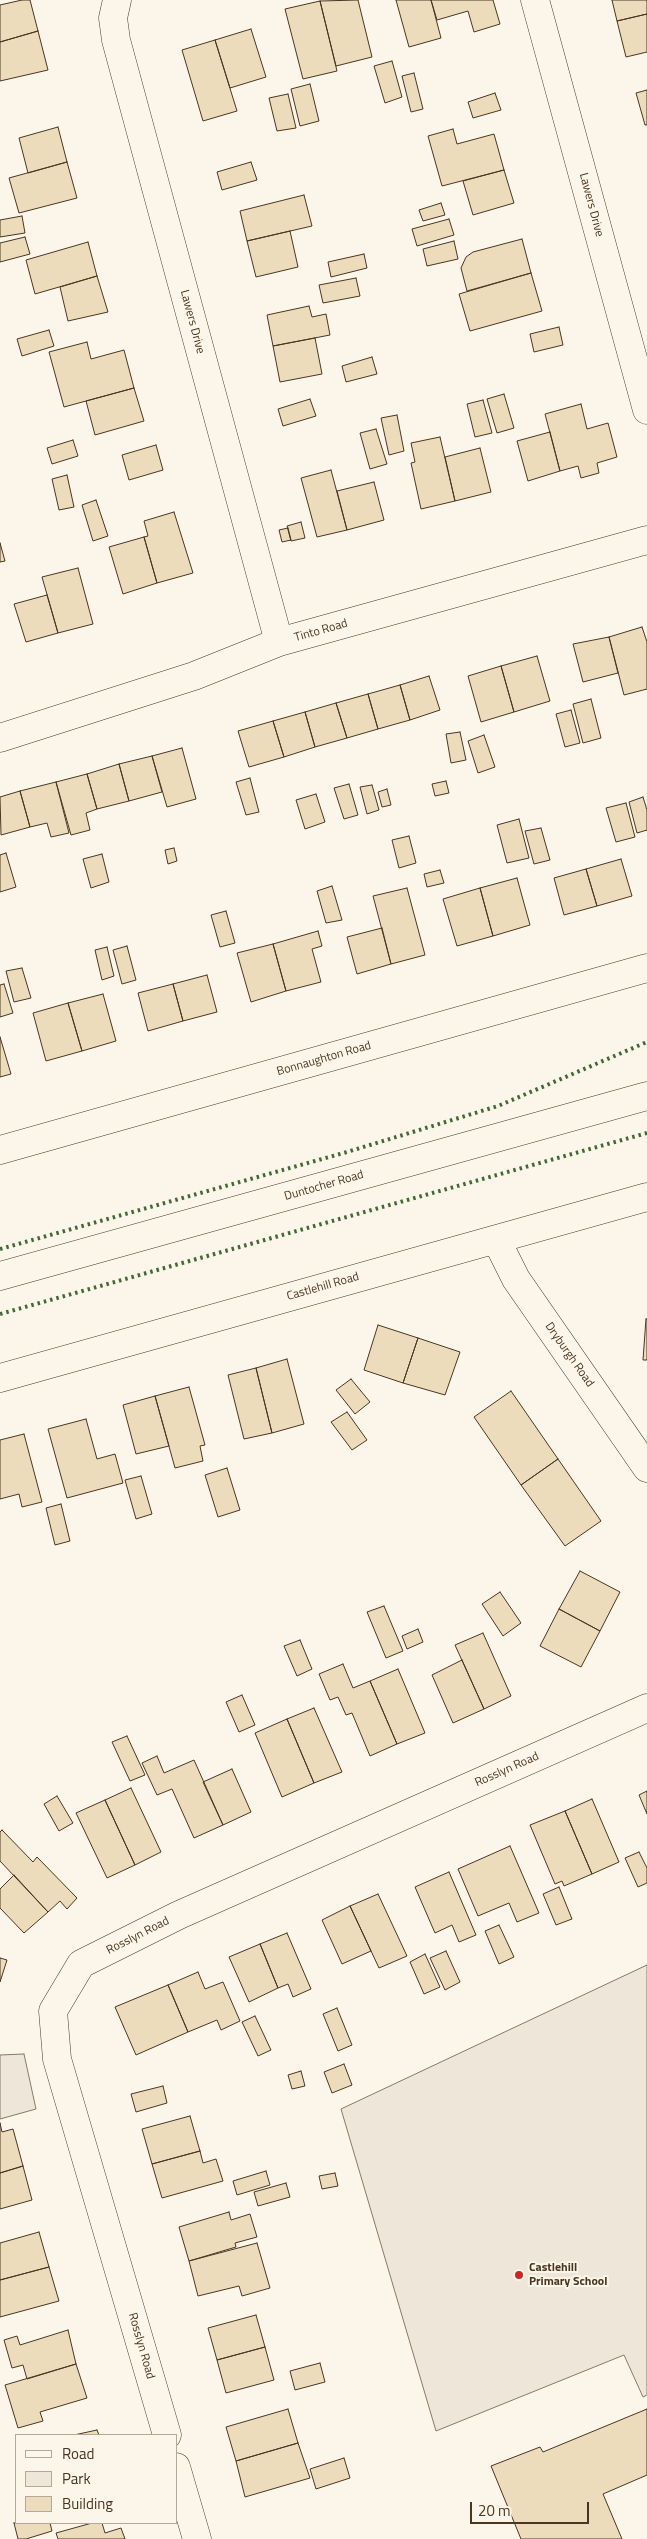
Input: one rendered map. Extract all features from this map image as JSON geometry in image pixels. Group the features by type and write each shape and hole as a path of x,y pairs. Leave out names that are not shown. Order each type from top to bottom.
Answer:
{"street":[{"name":"Lawers Drive","path":"117,0 113,18 116,40 279,642"},
{"name":"Lawers Drive","path":"535,0 647,410"},
{"name":"Tinto Road","path":"0,738 194,676 279,642 647,540"},
{"name":"Bonnaughton Road","path":"0,1150 647,968"},
{"name":"Duntocher Road","path":"0,1276 647,1096"},
{"name":"Castlehill Road","path":"0,1378 647,1197"},
{"name":"Dryburgh Road","path":"496,1239 516,1279 647,1468"},
{"name":"Rosslyn Road","path":"167,2434 57,2059 53,2011 81,1964 179,1915 647,1708"},
{"path":"178,2474 198,2539"}],"green space":[{"name":"Castlehill Primary School","path":"647,1965 647,2395 643,2397 624,2355 436,2431 341,2109"},
{"path":"24,2054 36,2109 0,2119 0,2055"}],"building":[{"path":"30,0 38,31 0,42 0,5"},
{"path":"358,0 372,57 336,66 320,1"},
{"path":"396,0 431,0 441,38 409,47"},
{"path":"431,0 493,0 500,24 474,32 468,11 437,20"},
{"path":"612,0 647,0 647,14 617,21"},
{"path":"320,1 337,71 303,79 285,9"},
{"path":"647,14 647,52 626,57 617,21"},
{"path":"251,29 266,77 230,88 215,40"},
{"path":"38,31 48,70 0,81 0,42"},
{"path":"215,40 237,111 203,121 182,50"},
{"path":"392,61 402,97 385,103 374,66"},
{"path":"414,73 423,109 411,112 402,76"},
{"path":"310,84 319,121 300,126 291,89"},
{"path":"647,90 647,125 645,125 636,93"},
{"path":"495,93 501,110 473,118 468,102"},
{"path":"288,94 296,128 277,131 269,98"},
{"path":"58,127 67,162 28,173 19,138"},
{"path":"453,129 457,144 494,134 504,170 442,186 428,136"},
{"path":"67,162 77,198 19,213 9,178"},
{"path":"251,162 257,180 222,190 217,172"},
{"path":"504,170 514,203 473,215 463,181"},
{"path":"304,195 312,226 247,241 240,211"},
{"path":"441,203 445,215 423,221 419,210"},
{"path":"22,216 25,233 0,237 0,220"},
{"path":"449,219 454,235 417,246 412,229"},
{"path":"290,231 298,267 256,277 247,241"},
{"path":"25,237 30,254 0,262 0,243"},
{"path":"522,239 531,273 467,291 461,268 466,257 473,252"},
{"path":"454,241 458,259 427,266 423,249"},
{"path":"88,242 97,276 35,294 26,260"},
{"path":"364,254 367,268 331,277 328,262"},
{"path":"531,273 542,311 470,331 459,294"},
{"path":"97,276 108,312 68,321 60,287"},
{"path":"356,278 360,296 323,303 319,285"},
{"path":"309,306 312,317 326,314 330,335 273,346 267,315"},
{"path":"559,327 563,345 534,352 530,334"},
{"path":"49,330 54,346 22,356 17,339"},
{"path":"315,338 322,374 280,382 273,346"},
{"path":"87,342 91,359 124,350 134,388 64,407 49,352"},
{"path":"372,357 377,374 346,382 342,366"},
{"path":"134,388 144,421 95,435 86,401"},
{"path":"504,394 514,428 497,433 487,399"},
{"path":"310,399 316,416 283,426 278,409"},
{"path":"483,400 492,433 475,437 467,404"},
{"path":"581,404 587,429 608,423 617,457 597,463 599,473 581,478 578,466 560,471 545,414"},
{"path":"397,415 404,451 389,455 381,418"},
{"path":"376,429 387,464 370,469 360,433"},
{"path":"550,432 560,471 528,481 517,441"},
{"path":"440,437 455,501 421,509 411,463 415,462 411,443"},
{"path":"73,440 78,456 52,464 47,448"},
{"path":"156,445 163,470 129,480 122,455"},
{"path":"480,448 491,492 455,501 445,457"},
{"path":"331,470 347,530 317,537 301,478"},
{"path":"67,475 74,507 59,510 52,479"},
{"path":"374,482 384,520 347,530 337,491"},
{"path":"96,500 108,536 93,541 82,505"},
{"path":"174,512 193,573 157,583 144,537 148,536 144,521"},
{"path":"301,522 305,538 291,541 287,526"},
{"path":"288,528 291,540 282,542 279,530"},
{"path":"144,537 157,583 123,594 109,547"},
{"path":"0,543 5,561 0,562"},
{"path":"78,568 93,624 58,633 42,577"},
{"path":"47,595 58,633 26,642 14,604"},
{"path":"642,627 647,642 647,689 624,695 609,637"},
{"path":"609,637 618,673 583,682 573,644"},
{"path":"537,656 550,701 514,712 501,666"},
{"path":"501,666 514,712 481,722 468,676"},
{"path":"429,676 440,710 410,720 400,685"},
{"path":"400,685 410,720 378,729 368,694"},
{"path":"368,694 378,729 347,738 336,703"},
{"path":"591,699 601,738 583,743 573,704"},
{"path":"336,703 347,738 315,747 305,712"},
{"path":"571,710 580,743 565,747 556,714"},
{"path":"305,712 315,747 284,757 273,721"},
{"path":"273,721 284,757 249,767 238,731"},
{"path":"460,732 466,760 451,763 446,734"},
{"path":"484,735 495,767 478,773 468,741"},
{"path":"182,748 196,799 167,807 152,756"},
{"path":"152,756 162,792 129,801 119,764"},
{"path":"119,764 129,801 97,809 87,774"},
{"path":"87,774 97,809 86,813 90,830 71,835 56,782"},
{"path":"250,778 259,812 246,815 236,782"},
{"path":"446,781 449,793 435,796 432,784"},
{"path":"56,782 69,833 51,837 47,823 30,827 20,791"},
{"path":"349,784 358,815 344,819 334,788"},
{"path":"372,785 379,810 367,814 360,787"},
{"path":"387,789 391,805 382,807 378,792"},
{"path":"20,791 30,827 1,835 0,797"},
{"path":"316,794 325,822 305,829 296,800"},
{"path":"643,797 647,810 647,830 637,833 629,802"},
{"path":"626,803 635,837 616,842 606,808"},
{"path":"519,819 529,858 507,863 497,825"},
{"path":"541,828 550,860 534,864 525,831"},
{"path":"409,836 416,863 399,868 392,840"},
{"path":"174,848 177,861 168,864 165,850"},
{"path":"6,853 16,887 0,892 0,855"},
{"path":"102,854 109,882 91,888 83,859"},
{"path":"621,859 632,896 597,906 586,869"},
{"path":"586,869 597,906 564,915 554,878"},
{"path":"440,870 444,883 427,887 424,874"},
{"path":"517,878 530,925 493,936 480,888"},
{"path":"332,886 342,920 326,923 317,891"},
{"path":"407,888 425,955 391,964 373,896"},
{"path":"480,888 493,936 457,946 443,899"},
{"path":"226,911 235,943 220,947 211,915"},
{"path":"382,928 391,964 357,974 347,937"},
{"path":"318,931 322,946 312,949 321,982 286,991 273,944"},
{"path":"273,944 286,991 251,1002 237,953"},
{"path":"127,946 136,980 122,984 113,950"},
{"path":"107,947 114,976 102,980 95,950"},
{"path":"22,968 31,998 14,1002 6,971"},
{"path":"207,975 217,1012 183,1021 173,984"},
{"path":"4,984 13,1013 0,1017 0,985"},
{"path":"173,984 183,1021 148,1031 138,993"},
{"path":"103,994 116,1041 82,1051 68,1003"},
{"path":"68,1003 82,1051 46,1061 33,1013"},
{"path":"0,1037 11,1074 0,1077"},
{"path":"646,1319 647,1360 643,1360"},
{"path":"378,1325 418,1338 403,1383 364,1370"},
{"path":"418,1338 460,1352 445,1395 403,1383"},
{"path":"287,1359 304,1424 272,1433 256,1368"},
{"path":"256,1368 272,1433 244,1439 228,1375"},
{"path":"351,1379 370,1402 355,1414 336,1390"},
{"path":"189,1387 205,1445 200,1446 203,1461 175,1468 155,1396"},
{"path":"511,1391 558,1459 521,1485 474,1417"},
{"path":"155,1396 169,1446 136,1454 123,1405"},
{"path":"347,1412 367,1440 352,1450 331,1422"},
{"path":"86,1419 97,1459 115,1454 123,1483 67,1498 48,1429"},
{"path":"24,1434 42,1502 22,1507 19,1494 0,1499 0,1440"},
{"path":"558,1459 601,1521 565,1546 521,1485"},
{"path":"227,1468 240,1510 218,1517 205,1475"},
{"path":"141,1476 152,1514 136,1519 125,1480"},
{"path":"61,1504 70,1541 55,1545 46,1508"},
{"path":"580,1571 620,1592 600,1631 559,1609"},
{"path":"500,1592 521,1623 503,1636 482,1604"},
{"path":"384,1606 403,1651 386,1658 367,1612"},
{"path":"559,1609 600,1631 581,1667 540,1646"},
{"path":"418,1629 423,1642 407,1649 402,1636"},
{"path":"483,1633 511,1696 484,1709 455,1645"},
{"path":"300,1640 312,1669 297,1676 284,1646"},
{"path":"462,1660 484,1709 453,1723 432,1675"},
{"path":"343,1664 353,1688 370,1681 397,1744 370,1756 352,1713 346,1715 338,1697 330,1700 319,1674"},
{"path":"398,1669 425,1733 397,1744 370,1681"},
{"path":"242,1695 255,1725 239,1732 226,1702"},
{"path":"314,1708 342,1772 314,1783 287,1719"},
{"path":"287,1719 314,1783 282,1797 255,1733"},
{"path":"127,1736 145,1775 130,1781 112,1742"},
{"path":"157,1756 164,1773 194,1760 223,1825 194,1838 172,1789 157,1795 142,1763"},
{"path":"232,1769 251,1812 223,1825 203,1782"},
{"path":"131,1788 161,1852 135,1865 105,1800"},
{"path":"647,1791 647,1814 639,1795"},
{"path":"57,1796 73,1823 59,1831 44,1804"},
{"path":"592,1799 619,1862 592,1874 565,1811"},
{"path":"105,1800 135,1865 107,1878 76,1813"},
{"path":"565,1811 592,1874 564,1886 562,1881 555,1884 530,1825"},
{"path":"2,1830 33,1862 37,1857 77,1898 67,1909 60,1901 48,1912 0,1861 0,1832"},
{"path":"510,1846 539,1913 517,1922 509,1903 478,1916 458,1869"},
{"path":"639,1852 647,1868 647,1883 638,1887 625,1858"},
{"path":"449,1872 476,1935 459,1942 452,1925 435,1933 415,1887"},
{"path":"14,1875 48,1912 24,1933 0,1908 0,1889"},
{"path":"559,1887 572,1919 556,1925 543,1894"},
{"path":"378,1894 407,1956 379,1968 350,1906"},
{"path":"350,1906 371,1951 342,1964 322,1920"},
{"path":"499,1925 514,1957 499,1964 485,1931"},
{"path":"287,1933 311,1989 293,1997 288,1984 278,1988 260,1944"},
{"path":"260,1944 278,1988 249,2002 229,1957"},
{"path":"446,1951 460,1982 445,1990 430,1958"},
{"path":"425,1954 440,1987 424,1994 410,1962"},
{"path":"0,1958 7,1960 0,1982"},
{"path":"198,1972 205,1989 223,1982 240,2021 221,2030 217,2020 188,2032 168,1985"},
{"path":"168,1985 188,2032 136,2055 115,2007"},
{"path":"337,2008 352,2045 338,2051 323,2014"},
{"path":"255,2016 271,2050 258,2056 242,2022"},
{"path":"344,2064 352,2085 332,2093 324,2072"},
{"path":"301,2071 305,2086 292,2089 288,2075"},
{"path":"163,2086 167,2103 136,2112 131,2094"},
{"path":"190,2116 200,2151 152,2164 142,2129"},
{"path":"0,2123 2,2132 13,2129 23,2166 0,2173"},
{"path":"200,2151 203,2163 216,2159 223,2181 162,2198 152,2164"},
{"path":"23,2166 32,2200 0,2209 0,2173"},
{"path":"266,2171 270,2185 237,2195 233,2181"},
{"path":"335,2173 338,2186 322,2189 319,2176"},
{"path":"286,2183 290,2197 258,2206 254,2192"},
{"path":"229,2212 231,2220 250,2214 257,2237 235,2243 236,2247 189,2261 179,2227"},
{"path":"39,2232 49,2267 0,2280 0,2243"},
{"path":"257,2243 270,2288 242,2296 239,2286 198,2296 189,2261"},
{"path":"49,2267 59,2301 0,2317 0,2280"},
{"path":"256,2315 265,2347 217,2360 208,2328"},
{"path":"68,2330 76,2364 27,2379 23,2365 12,2368 4,2340 17,2336 20,2345"},
{"path":"265,2347 274,2380 226,2393 217,2360"},
{"path":"320,2363 325,2382 295,2390 290,2371"},
{"path":"76,2364 87,2398 40,2412 43,2421 18,2428 5,2385"},
{"path":"288,2409 298,2443 236,2461 226,2427"},
{"path":"647,2409 647,2475 603,2494 622,2539 521,2539 491,2466 540,2447 543,2452"},
{"path":"97,2430 99,2434 79,2434"},
{"path":"298,2443 310,2478 245,2497 236,2461"},
{"path":"344,2458 350,2478 316,2489 310,2469"},
{"path":"14,2523 50,2524 52,2531 26,2539 18,2539"},
{"path":"88,2524 102,2524 105,2533 121,2528 125,2539 58,2539 56,2533"}],"hedge":[{"path":"0,1249 347,1152 498,1106 647,1042"},
{"path":"0,1314 647,1133"}],"place":[{"name":"Castlehill Primary School","path":"519,2275"}]}
